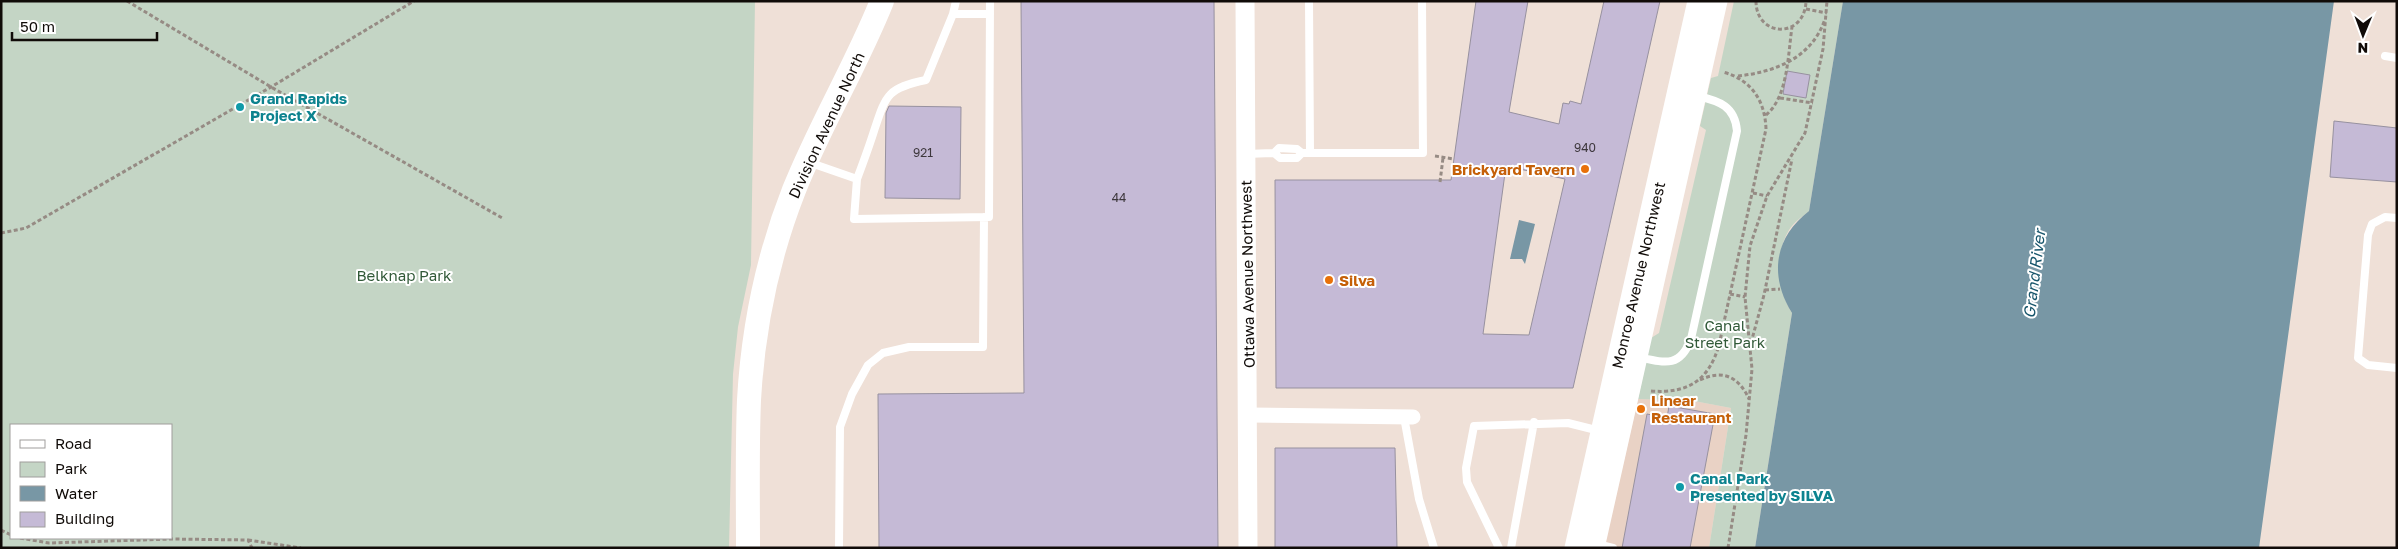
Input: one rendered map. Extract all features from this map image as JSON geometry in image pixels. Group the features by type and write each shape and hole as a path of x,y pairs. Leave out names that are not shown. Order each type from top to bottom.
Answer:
{"main road":[{"name":"Division Avenue North","path":"748,548 749,400 756,334 777,242 806,161 858,58 882,1"},
{"name":"Monroe Avenue Northwest","path":"1592,544 1698,1"},
{"name":"Monroe Avenue Northwest","path":"1592,544 1586,498 1602,432 1628,355 1696,96 1717,1"}],"street":[{"name":"Ottawa Avenue Northwest","path":"1245,1 1249,415 1248,548"},
{"path":"1249,415 1408,417"}],"lane":[{"path":"956,1 953,14 926,80 907,84 890,94 881,106 857,179 854,219 989,217 990,1"},
{"path":"1306,153 1309,1"},
{"path":"1246,154 1274,153 1280,158 1297,158 1306,153 1423,153 1422,1"},
{"path":"953,14 990,14"},
{"path":"2385,56 2397,58"},
{"path":"1628,355 1658,362 1675,361 1686,351 1691,339 1736,131 1733,114 1727,106 1717,101 1696,96"},
{"path":"806,161 857,179"},
{"path":"2397,218 2385,216 2372,224 2368,235 2358,358 2368,365 2397,368"},
{"path":"839,548 840,427 852,394 868,365 883,352 909,347 983,347 984,217"},
{"path":"1408,417 1419,499 1434,548"},
{"path":"1499,548 1467,482 1466,468 1474,426 1534,422 1568,423 1602,432"},
{"path":"1511,548 1534,422"}],"path":[{"path":"127,1 271,87 504,219"},
{"path":"1,232 26,228 271,87 414,1"},
{"path":"1756,1 1757,11 1767,25 1784,30 1792,27 1803,16 1806,9 1806,1"},
{"path":"1728,548 1752,369 1745,297 1750,246 1767,196 1805,133 1813,103 1823,49 1827,1"},
{"path":"1806,9 1827,12"},
{"path":"1737,76 1769,71 1800,56 1812,44 1821,30 1827,12"},
{"path":"1765,115 1774,108 1780,98 1792,27"},
{"path":"1697,381 1708,372 1715,360 1764,145 1765,115 1761,101 1751,87 1737,76 1723,72"},
{"path":"1780,98 1813,103"},
{"path":"1423,153 1454,159"},
{"path":"1750,346 1766,290 1792,156"},
{"path":"1440,182 1443,158"},
{"path":"1753,193 1767,196"},
{"path":"1766,290 1780,289"},
{"path":"1730,294 1745,297"},
{"path":"1651,391 1668,392 1683,389 1711,375 1724,375 1736,380 1744,388 1749,400"},
{"path":"26,539 49,543 172,539 248,540 301,548"},
{"path":"248,540 252,548"}],"shaded area":[{"path":"1638,399 1694,401 1731,408 1709,548 1604,548"}],"green space":[{"name":"Belknap Park","path":"1,1 755,1 751,265 738,327 733,374 729,548 1,548"},
{"name":"Canal Street Park","path":"1734,1 1843,1 1809,211 1791,227 1781,250 1781,283 1787,304 1792,313 1755,548 1709,548 1731,408 1694,401 1638,399 1651,338 1659,333 1706,130 1700,126 1711,78 1718,76"}],"water":[{"name":"Grand River","path":"1843,1 2334,1 2259,548 1755,548 1792,313 1780,285 1778,272 1779,258 1782,245 1788,233 1809,211"},
{"path":"1519,220 1535,224 1525,264 1522,259 1510,259"}],"building":[{"path":"1021,1 1214,1 1218,548 879,548 878,394 1024,393"},
{"path":"1476,1 1528,1 1509,112 1559,124 1563,103 1569,104 1570,101 1581,104 1604,1 1660,1 1573,388 1276,388 1275,180 1451,180","holes":["1506,166 1565,179 1529,335 1483,334"]},
{"path":"1787,71 1810,75 1806,98 1783,94"},
{"path":"889,106 961,107 960,199 885,198 886,113"},
{"path":"2334,121 2397,128 2397,182 2330,177"},
{"path":"1669,406 1715,414 1690,548 1622,548 1647,414 1667,418"},
{"path":"1275,448 1395,448 1397,548 1275,548"}],"place":[{"name":"Grand Rapids Project X","path":"240,107"},
{"name":"Brickyard Tavern","path":"1585,169"},
{"name":"Silva","path":"1329,280"},
{"name":"Linear Restaurant","path":"1641,409"},
{"name":"Canal Park Presented by SILVA","path":"1680,487"}]}
